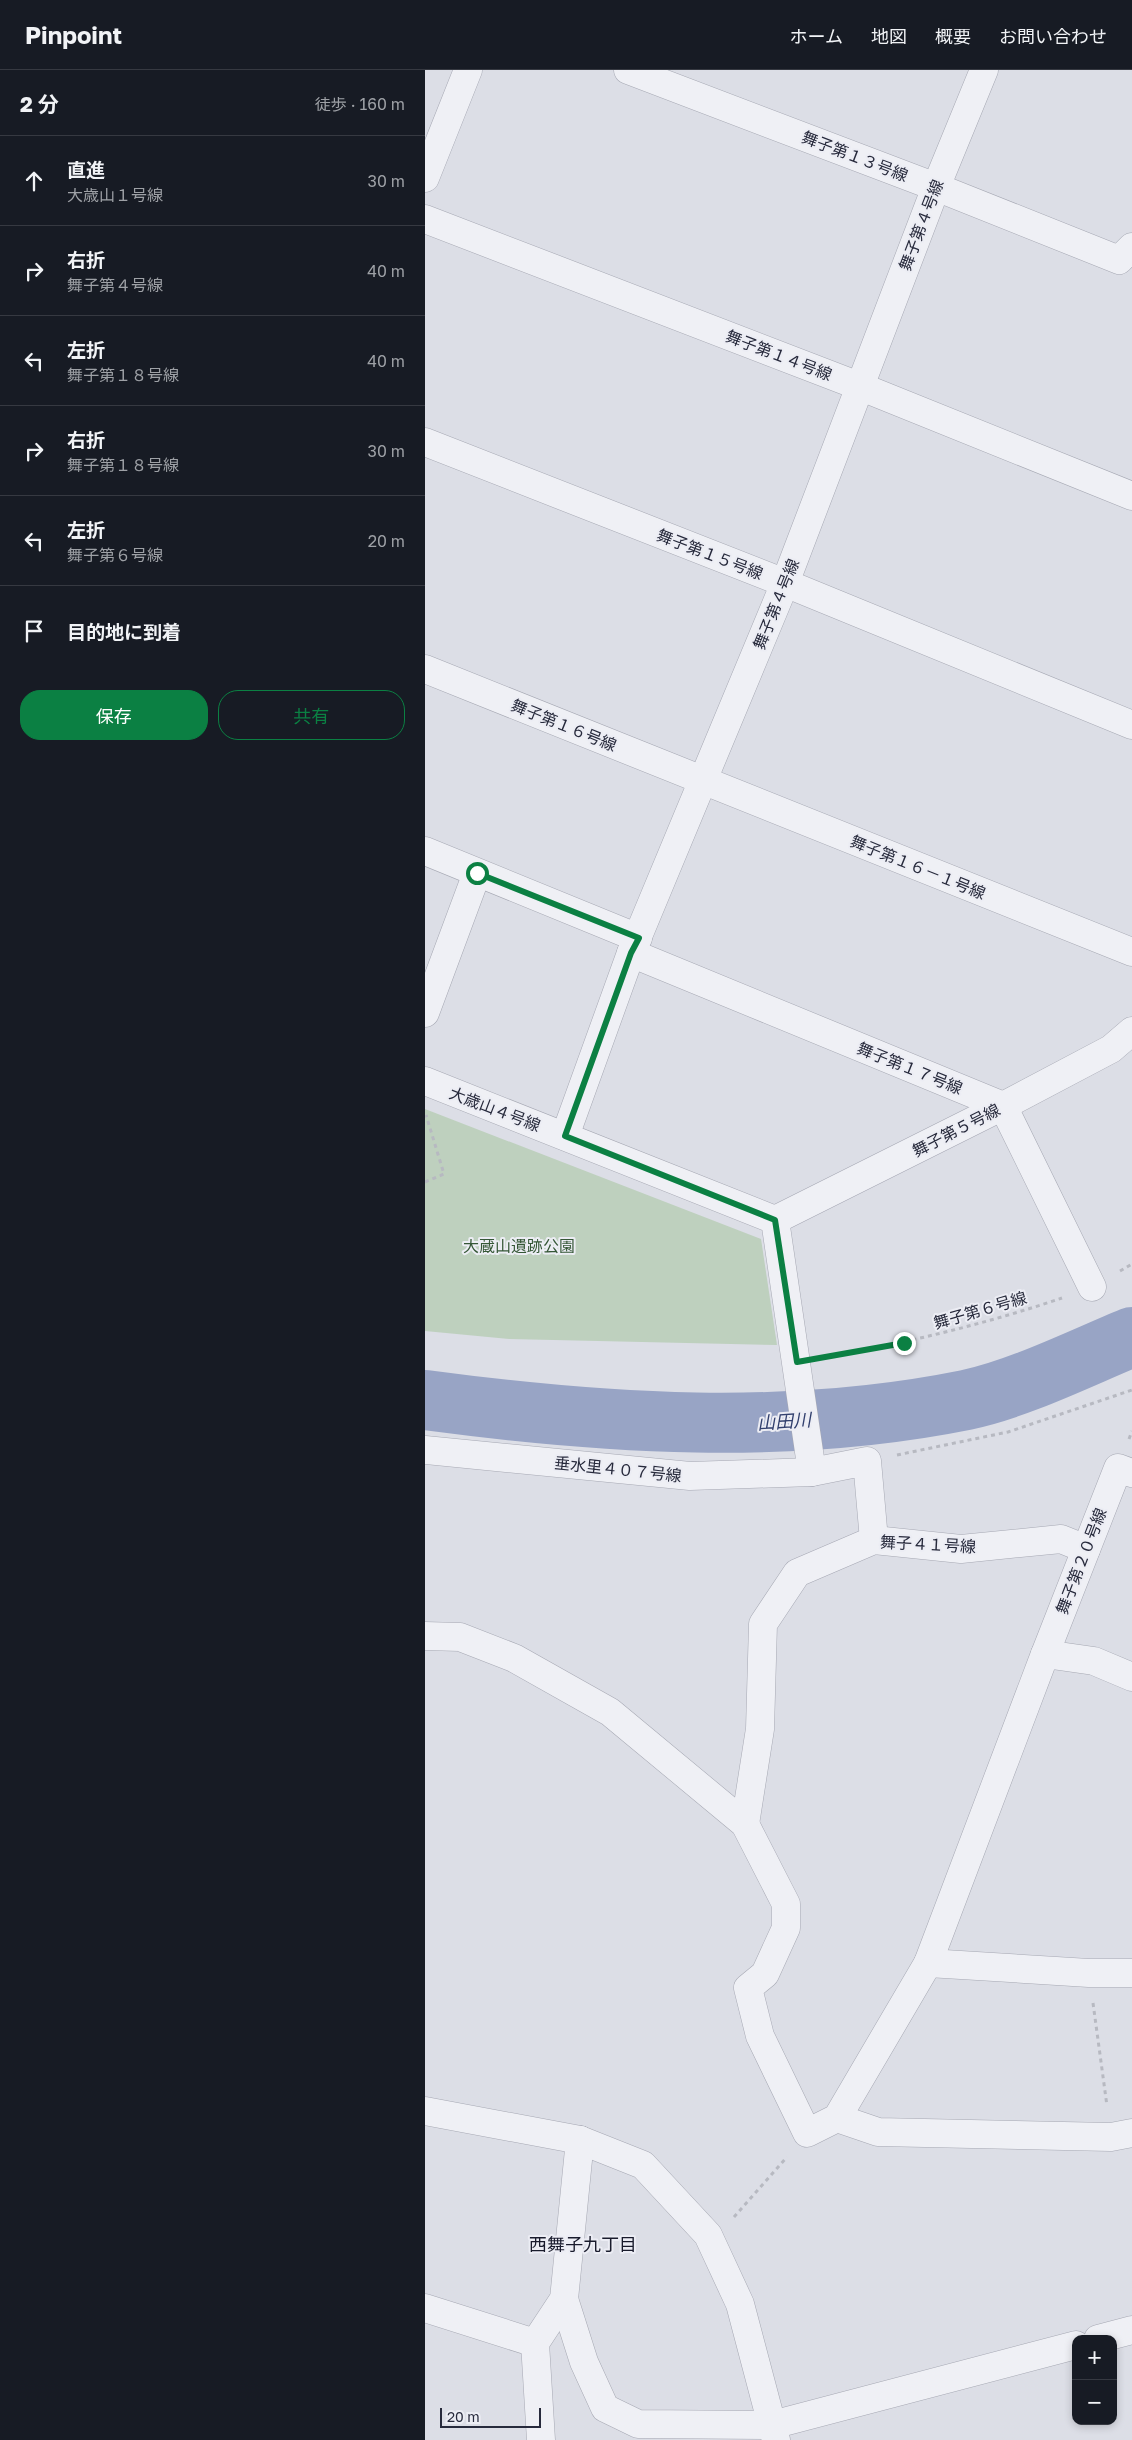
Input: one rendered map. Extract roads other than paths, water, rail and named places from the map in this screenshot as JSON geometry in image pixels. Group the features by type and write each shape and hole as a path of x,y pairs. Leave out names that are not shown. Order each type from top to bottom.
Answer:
{"street":[{"path":"425,178 468,70"},
{"name":"舞子第１３号線","path":"628,70 1128,260"},
{"name":"舞子第４号線","path":"565,1136 635,945 785,584 936,187 984,70"},
{"name":"舞子第１４号線","path":"425,219 859,386 1132,496"},
{"name":"舞子第１５号線","path":"425,442 785,584 1132,725"},
{"name":"舞子第１６号線","path":"425,669 704,782"},
{"name":"舞子第１６－１号線","path":"704,782 1132,952"},
{"name":"舞子第１７号線","path":"425,851 1003,1106"},
{"path":"425,1013 477,873"},
{"name":"舞子第５号線","path":"775,1220 1003,1106 1111,1049 1132,1031"},
{"name":"大歳山４号線","path":"425,1081 775,1220"},
{"path":"1003,1106 1092,1288"},
{"path":"775,1220 812,1472"},
{"name":"垂水里４０７号線","path":"425,1450 690,1476 812,1472 867,1461 874,1540"},
{"name":"舞子第２０号線","path":"837,2118 928,1963 1086,1549 1125,1470"},
{"name":"舞子４１号線","path":"745,1824 760,1728 763,1624 797,1574 874,1540 961,1549 1061,1539 1086,1549"},
{"path":"425,1636 460,1637 514,1658 611,1712 745,1824 786,1904 786,1928 765,1974 748,1988 760,2036 807,2133 837,2118 878,2132 1121,2135"},
{"path":"1045,1654 1095,1661 1132,1677"},
{"path":"928,1963 1089,1973 1132,1973"},
{"path":"425,2112 580,2140 643,2165 708,2235 739,2304 774,2433"},
{"path":"580,2140 564,2299 584,2362 605,2408 639,2424 774,2433 1072,2346"},
{"path":"541,2440 535,2343 564,2299"},
{"path":"425,2308 535,2343"},
{"path":"1113,2335 1132,2330"}],"waterway":[{"name":"山田川","path":"425,1400 560,1415 628,1420 764,1422 832,1419 899,1411 986,1395 1028,1381 1132,1337"}],"district":[{"name":"西舞子九丁目","path":"583,2244"}],"park label":[{"name":"大蔵山遺跡公園","path":"519,1246"}]}
